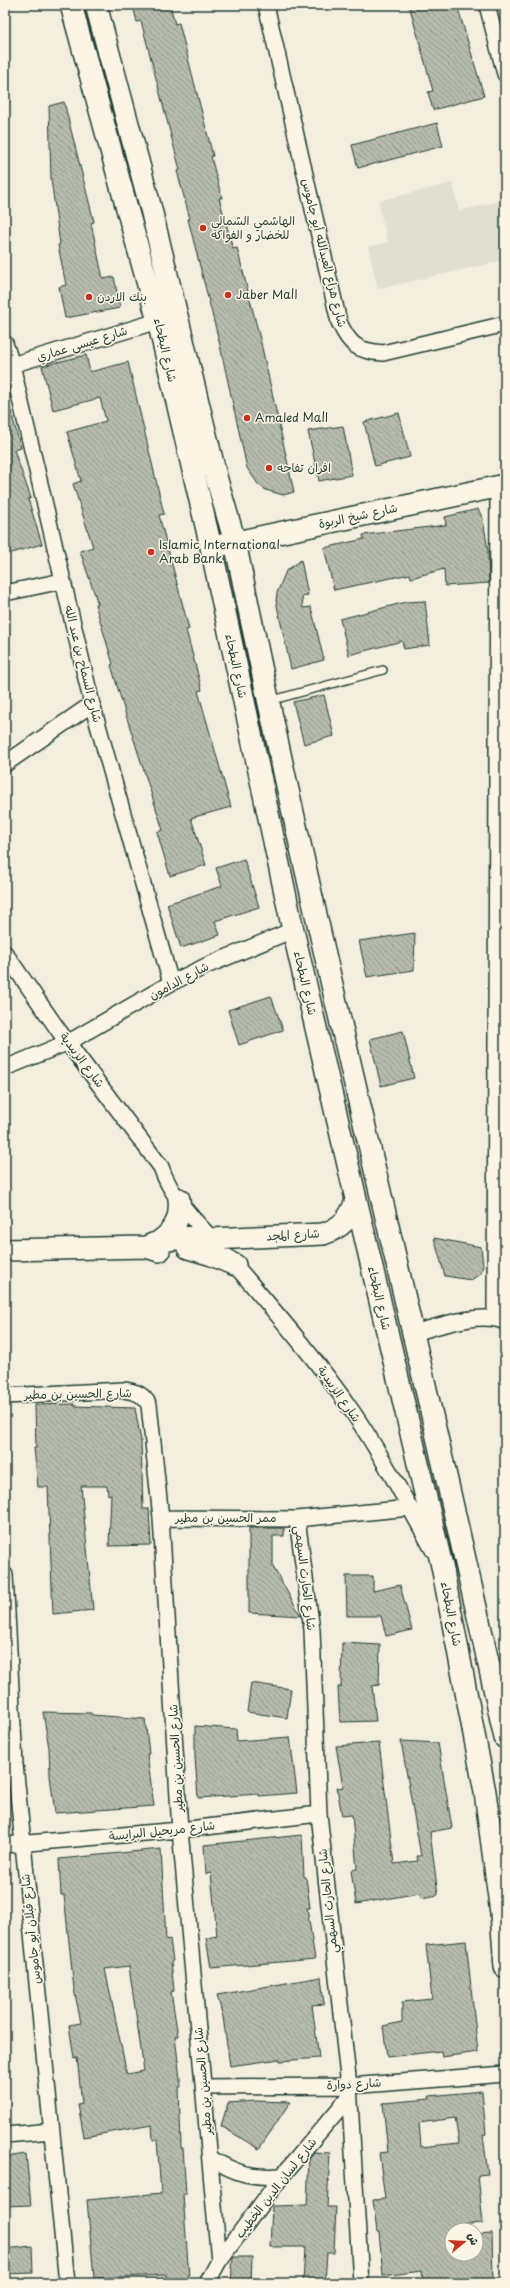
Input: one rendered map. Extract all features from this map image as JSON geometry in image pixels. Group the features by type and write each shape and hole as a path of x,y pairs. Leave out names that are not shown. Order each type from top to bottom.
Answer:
{"street":[{"name":"شارع البطحاء","path":"71,5 158,321 211,548 293,930 442,1566 485,1792 502,1906 505,1967"},
{"name":"شارع البطحاء","path":"96,5 151,210 217,480 235,542 319,924 414,1333 505,1738"},
{"name":"شارع هزاع العبدالله أبو جاموس","path":"266,5 339,322 346,337 357,348 368,352 383,353 505,324"},
{"path":"487,5 505,74"},
{"name":"شارع عيسى عماري","path":"9,366 158,321"},
{"name":"شارع السماح بن عبد الله","path":"5,343 9,366 92,704 171,983"},
{"name":"شارع شيخ الربوة","path":"211,548 502,485"},
{"path":"414,1333 465,1321 500,1320 502,485"},
{"path":"5,593 62,581"},
{"path":"5,764 92,704"},
{"path":"293,930 319,924"},
{"name":"شارع الدامون","path":"5,1068 69,1042 171,983 228,956 293,930"},
{"name":"شارع الزبيدية","path":"5,953 59,1031 69,1042 161,1167 178,1181 211,1228 212,1239"},
{"name":"شارع الزبيدية","path":"161,1167 166,1180 201,1229 235,1265 311,1355 352,1412 410,1508 442,1566"},
{"path":"153,1244 174,1228 180,1209 179,1199"},
{"name":"شارع المجد","path":"5,1250 153,1244 203,1237 212,1239 323,1234 332,1231 348,1219 356,1200"},
{"name":"شارع المجد","path":"153,1244 160,1251 205,1245 212,1239"},
{"path":"188,1248 212,1255 235,1265"},
{"name":"شارع الحسين بن مطير","path":"5,1396 124,1390 137,1392 144,1397 149,1405 152,1417 161,1518 180,1830 219,2261"},
{"name":"ممر الحسين بن مطير","path":"161,1518 297,1519 410,1508"},
{"name":"شارع الحارث السهمي","path":"297,1519 312,1630 319,1814 349,2092 361,2283"},
{"name":"شارع قبلان أبو جاموس","path":"5,1575 8,1698 68,2283"},
{"name":"شارع مريحيل البرايسة","path":"5,1845 180,1830 319,1814"},
{"name":"شارع دوارة","path":"204,2087 349,2092 505,2074"},
{"name":"شارع لسان الدين الخطيب","path":"207,2283 219,2261 282,2176 349,2092"},
{"path":"5,2135 52,2131"},
{"path":"210,2158 233,2172 243,2175 263,2177 282,2176"}],"lane":[{"path":"269,701 383,670"}],"shaded area":[{"path":"453,183 459,211 505,200 505,260 378,289 368,247 388,242 378,201"}],"building":[{"path":"133,5 170,5 175,24 179,23 213,156 211,157 222,198 219,198 233,249 237,248 261,343 294,492 283,495 266,490 258,484 247,468 219,341 177,171 180,170 141,21 137,22"},
{"path":"409,5 457,5 484,96 433,110 428,92 433,91"},
{"path":"64,102 94,222 91,223 103,279 114,277 120,308 65,318 59,287 66,285 58,245 60,244 51,179 49,106"},
{"path":"437,123 443,146 358,168 352,145"},
{"path":"86,355 90,372 128,362 164,514 159,515 189,629 186,630 202,690 198,691 231,807 191,818 206,865 170,876 157,832 163,830 124,709 111,665 113,664 95,604 98,604 80,551 93,547 73,484 81,481 67,432 106,421 100,398 53,410 42,366"},
{"path":"5,405 9,405 21,448 14,450 31,498 28,499 42,544 5,555"},
{"path":"399,413 410,457 375,466 364,422"},
{"path":"343,426 352,475 319,481 308,431"},
{"path":"478,509 483,519 488,551 489,583 445,586 444,569 411,578 410,574 334,590 324,548 364,539 363,535 446,525 445,517"},
{"path":"301,560 308,595 302,596 303,608 311,607 324,660 291,669 276,601 277,593 286,571"},
{"path":"425,601 430,645 404,649 402,641 349,655 340,619 406,602"},
{"path":"324,695 334,736 304,744 293,702"},
{"path":"244,859 259,907 215,921 220,935 181,948 167,904 222,886 216,868"},
{"path":"415,933 414,970 367,977 359,941"},
{"path":"271,996 283,1030 239,1045 228,1010"},
{"path":"403,1031 414,1078 381,1086 370,1039"},
{"path":"434,1238 481,1247 483,1266 480,1274 471,1280 445,1276"},
{"path":"74,1404 74,1406 135,1408 141,1441 143,1509 149,1509 151,1545 109,1546 111,1494 108,1495 107,1486 81,1486 93,1610 53,1614 48,1487 38,1487 34,1448 36,1448 35,1405"},
{"path":"249,1528 284,1528 284,1536 273,1536 273,1567 301,1616 249,1613"},
{"path":"346,1576 373,1576 373,1591 400,1585 412,1630 386,1636 381,1616 347,1616"},
{"path":"342,1643 380,1645 379,1685 372,1686 376,1721 340,1722 338,1687 341,1687"},
{"path":"251,1683 291,1689 287,1718 247,1712"},
{"path":"43,1712 91,1713 92,1715 145,1719 149,1754 147,1754 154,1806 55,1813 50,1776 49,1748"},
{"path":"195,1726 236,1729 237,1741 290,1737 297,1793 198,1798 195,1757"},
{"path":"401,1741 438,1743 452,1828 430,1832 438,1895 421,1898 420,1893 356,1904 351,1870 357,1869 352,1815 342,1816 337,1788 343,1787 336,1746 379,1743 394,1864 418,1861 417,1856 421,1856"},
{"path":"302,1835 304,1877 306,1877 310,1908 307,1908 315,1959 211,1968 206,1938 217,1936 211,1873 206,1874 204,1845"},
{"path":"161,1849 166,1940 170,1939 173,1961 171,1961 174,1991 171,1992 178,2036 175,2036 181,2087 179,2087 181,2148 183,2148 186,2194 183,2194 189,2278 168,2280 167,2275 94,2278 87,2200 161,2193 157,2140 153,2140 152,2125 84,2137 78,2105 82,2104 77,2057 74,2058 69,2025 81,2023 74,1989 64,1895 61,1895 59,1859","holes":["129,1966 144,2071 127,2074 105,1969"]},
{"path":"466,1941 478,2052 442,2057 441,2051 387,2057 383,2026 402,2022 402,2002 432,1999 426,1945"},
{"path":"321,1977 324,2004 312,2005 319,2058 280,2061 280,2059 230,2066 223,2017 217,1995"},
{"path":"482,2091 486,2134 483,2135 488,2174 478,2175 483,2222 444,2222 444,2262 484,2262 484,2234 492,2233 493,2283 423,2283 422,2271 383,2276 379,2232 377,2232 373,2200 385,2199 379,2153 388,2152 383,2103 430,2099 429,2096","holes":["455,2118 459,2143 421,2147 419,2123"]},
{"path":"255,2101 290,2102 259,2149 221,2126 228,2103"},
{"path":"314,2152 330,2153 327,2207 336,2207 334,2253 327,2253 325,2283 303,2283 305,2247 270,2247 272,2206 307,2205 309,2158"},
{"path":"26,2154 31,2205 5,2206 5,2157"},
{"path":"32,2246 33,2273 5,2274 5,2249"},
{"path":"233,2257 252,2257 251,2283 231,2283"}],"place":[{"name":"الهاشمي الشمالي للخضار و الفواكه","path":"203,228"},
{"name":"Jaber Mall","path":"228,295"},
{"name":"بنك الاردن","path":"89,297"},
{"name":"Amaled Mall","path":"247,418"},
{"name":"افران تفاحه","path":"269,468"},
{"name":"Islamic International Arab Bank","path":"151,552"}]}
